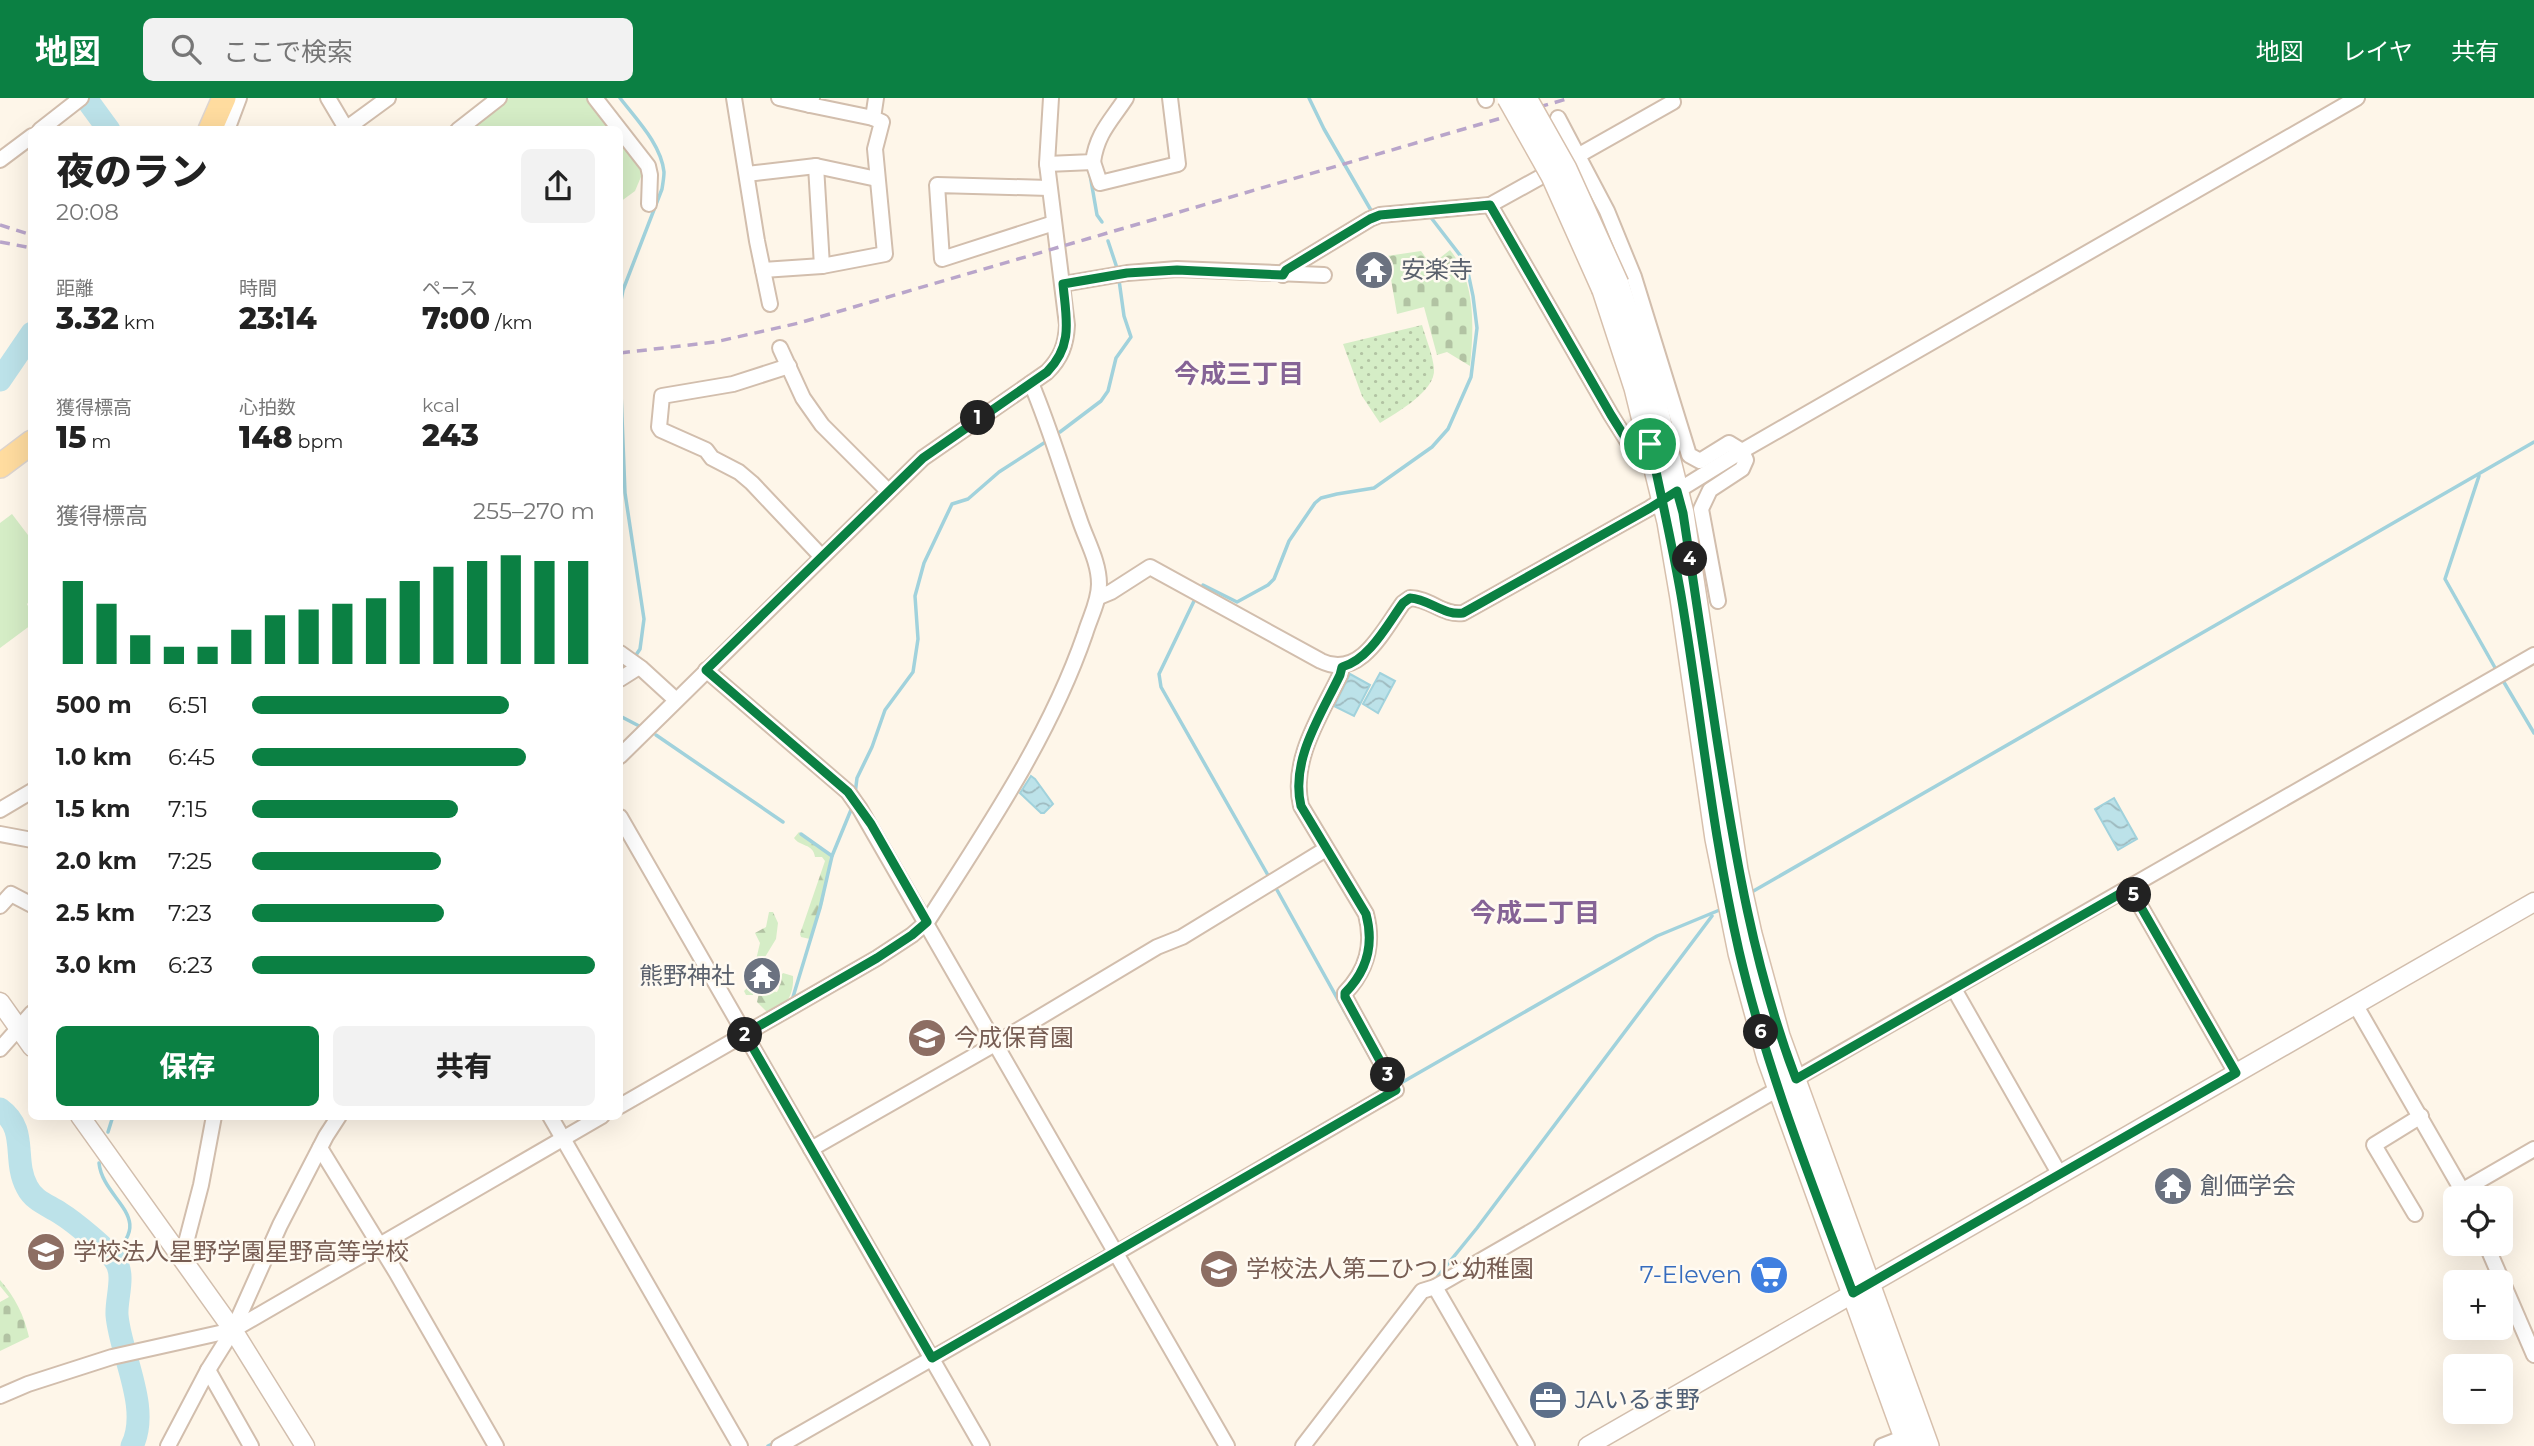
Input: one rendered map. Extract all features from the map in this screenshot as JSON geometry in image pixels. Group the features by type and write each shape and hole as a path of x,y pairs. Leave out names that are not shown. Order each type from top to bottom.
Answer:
{"main road":[{"path":"212,126 224,98"},
{"path":"1526,98 1572,179 1611,287 1650,380 1670,495 1681,598 1716,839 1740,953 1768,1059 1787,1084 1861,1289 1928,1446"},
{"path":"1493,99 1552,176 1611,287 1650,444 1670,495"},
{"path":"0,466 28,445"},
{"path":"1861,1289 1906,1441"}],"street":[{"path":"45,126 80,98"},
{"path":"228,126 239,98"},
{"path":"328,98 345,126"},
{"path":"351,126 388,98"},
{"path":"462,126 482,103 499,98"},
{"path":"595,98 617,126"},
{"path":"734,98 770,304"},
{"path":"763,271 822,266 885,254 875,149 882,122 811,101 779,98"},
{"path":"873,118 876,98"},
{"path":"623,753 887,490 923,458 1056,363 1064,348 1067,325 1047,164 1051,98"},
{"path":"1126,98 1096,144 1093,162 1100,183 1178,164 1170,98"},
{"path":"1099,597 1150,567 1321,662 1332,667 1352,664 1362,657 1403,603 1410,598 1418,598 1452,614 1463,613 2357,98"},
{"path":"1283,275 1286,270 1380,215 1490,205 1673,102"},
{"path":"1558,118 1606,211 1634,277 1689,455 1700,461 1729,443 1742,451 1746,460 1742,469 1710,490 1701,509 1718,601"},
{"path":"623,134 648,166 649,204"},
{"path":"0,160 28,139"},
{"path":"1047,164 1093,162"},
{"path":"747,174 816,166 877,179"},
{"path":"816,166 822,266"},
{"path":"1049,188 937,185 942,259 1054,223"},
{"path":"1490,205 1633,450 1650,444"},
{"path":"1063,284 1127,273 1177,270 1324,275"},
{"path":"780,348 803,398 822,425 887,490"},
{"path":"789,366 733,384 662,396 659,427 706,450 712,458 739,472 821,556"},
{"path":"623,1105 912,935 927,922 1020,774 1069,678 1099,597 1098,568 1031,383"},
{"path":"623,655 676,700"},
{"path":"1303,1446 1422,1291 1435,1287 2534,655"},
{"path":"623,677 639,667"},
{"path":"779,1446 1116,1254 1396,1090 1345,997 1366,961 1369,925 1360,904 1301,806 1299,773 1305,750 1342,667"},
{"path":"706,670 848,792 860,809 1227,1446"},
{"path":"0,810 28,793"},
{"path":"623,822 982,1446"},
{"path":"0,834 28,839"},
{"path":"811,1149 1157,947 1182,937 1326,849"},
{"path":"2130,888 2236,1073"},
{"path":"0,906 11,894 28,903"},
{"path":"1588,1446 2534,902"},
{"path":"1954,989 2060,1175"},
{"path":"0,1002 28,1042"},
{"path":"2356,1004 2460,1186"},
{"path":"0,1049 28,1017"},
{"path":"2415,1214 2374,1145 2421,1116"},
{"path":"83,1120 233,1330 305,1446"},
{"path":"181,1258 201,1185 213,1120"},
{"path":"168,1446 208,1370 233,1330 263,1260 337,1120"},
{"path":"552,1120 740,1446"},
{"path":"0,1396 27,1384 111,1357 233,1330 595,1120"},
{"path":"320,1149 496,1446"},
{"path":"2478,1186 2534,1149"},
{"path":"2491,1256 2534,1355"},
{"path":"1435,1287 1527,1446"},
{"path":"208,1370 251,1446"},
{"path":"1882,1446 1906,1441"}],"green space":[{"path":"509,98 587,98 609,126 473,126"},
{"path":"623,145 643,172 635,191 623,200"},
{"path":"1450,250 1465,276 1469,290 1472,321 1470,366 1447,352 1437,355 1424,307 1397,314 1387,256 1421,251 1431,265"},
{"path":"1422,325 1432,358 1433,377 1414,400 1380,423 1362,396 1343,344"},
{"path":"12,514 28,535 28,627 0,648 0,523"},
{"path":"799,832 830,856 823,903 810,939 801,937 800,934 825,861 822,857 815,857 812,849 794,838"},
{"path":"769,912 773,912 778,923 776,939 762,962 758,987 754,989 753,995 746,995 744,991 750,985 760,943 755,933 766,927"},
{"path":"783,973 793,976 788,1000 779,1008 766,1011 757,1002 759,993 764,990 777,992 778,979"},
{"path":"0,1280 18,1307 29,1337 0,1351 0,1302 9,1297 0,1286"}],"water":[{"path":"1380,673 1395,681 1378,713 1363,704"},
{"path":"1350,674 1370,685 1354,716 1334,706"},
{"path":"1031,776 1053,804 1044,813 1020,793"},
{"path":"2114,798 2137,839 2118,850 2095,809"}],"waterway":[{"path":"620,98 653,142 664,172 662,189 623,290"},
{"path":"1309,98 1372,212"},
{"path":"90,104 106,126"},
{"path":"1089,169 1097,215 1102,222"},
{"path":"1203,585 1237,602 1268,585 1274,579 1289,541 1315,503 1321,498 1374,488 1432,447 1448,429 1471,377 1477,328 1466,263 1429,215"},
{"path":"1108,241 1118,271"},
{"path":"1060,432 1101,401 1108,391 1116,358 1131,337 1124,316 1119,280"},
{"path":"0,380 28,339"},
{"path":"855,794 857,778 885,710 913,672 918,639 915,596 924,563 952,504 968,499 999,472 1047,441"},
{"path":"1750,893 2534,442"},
{"path":"623,443 625,493 644,619 640,649 634,658"},
{"path":"2479,476 2445,579 2498,673"},
{"path":"1195,599 1159,674 1161,687 1269,877"},
{"path":"623,668 629,664"},
{"path":"2502,679 2534,733"},
{"path":"623,718 641,727"},
{"path":"656,735 783,822"},
{"path":"793,997 820,908 832,856 853,805"},
{"path":"801,834 832,856"},
{"path":"1277,890 1371,1059"},
{"path":"1401,1083 1657,936 1722,909"},
{"path":"1438,1276 1712,916"},
{"path":"0,1109 14,1126 23,1176 30,1192 90,1236 112,1257 119,1268 117,1315 138,1415 132,1446"},
{"path":"108,1132 112,1120"},
{"path":"99,1163 109,1188 129,1219 130,1230 124,1242 111,1256"},
{"path":"768,1446 776,1442"}],"railway":[{"path":"623,353 715,342 799,323 1570,98"},
{"path":"0,225 28,234"},
{"path":"0,242 28,247"}],"place":[{"name":"安楽寺","path":"1374,270"},
{"name":"熊野神社","path":"762,976"},
{"name":"今成保育園","path":"927,1038"},
{"name":"創価学会","path":"2173,1186"},
{"name":"学校法人星野学園星野高等学校","path":"46,1252"},
{"name":"学校法人第二ひつじ幼稚園","path":"1219,1269"},
{"name":"7-Eleven","path":"1769,1275"},
{"name":"JAいるま野","path":"1548,1400"}],"district":[{"name":"今成三丁目","path":"1239,374"},
{"name":"今成二丁目","path":"1535,913"}],"route":[{"path":"1650,444 1633,450 1490,205 1380,215 1286,270 1283,275 1177,270 1127,273 1063,284 1067,325 1064,348 1056,363 923,458 887,490 706,670 848,792 871,824 927,922 877,958 745,1034 932,1358 1396,1090 1345,997 1345,993 1363,968 1369,950 1366,914 1299,799 1301,761 1342,667 1362,657 1403,603 1410,598 1418,598 1452,614 1463,613 1650,508 1663,500 1677,491 1683,513 1737,870 1751,934 1779,1036 1796,1079 2130,888 2236,1073 1853,1293 1768,1059 1740,953 1716,839 1668,522 1663,500 1658,480 1650,444"}]}
